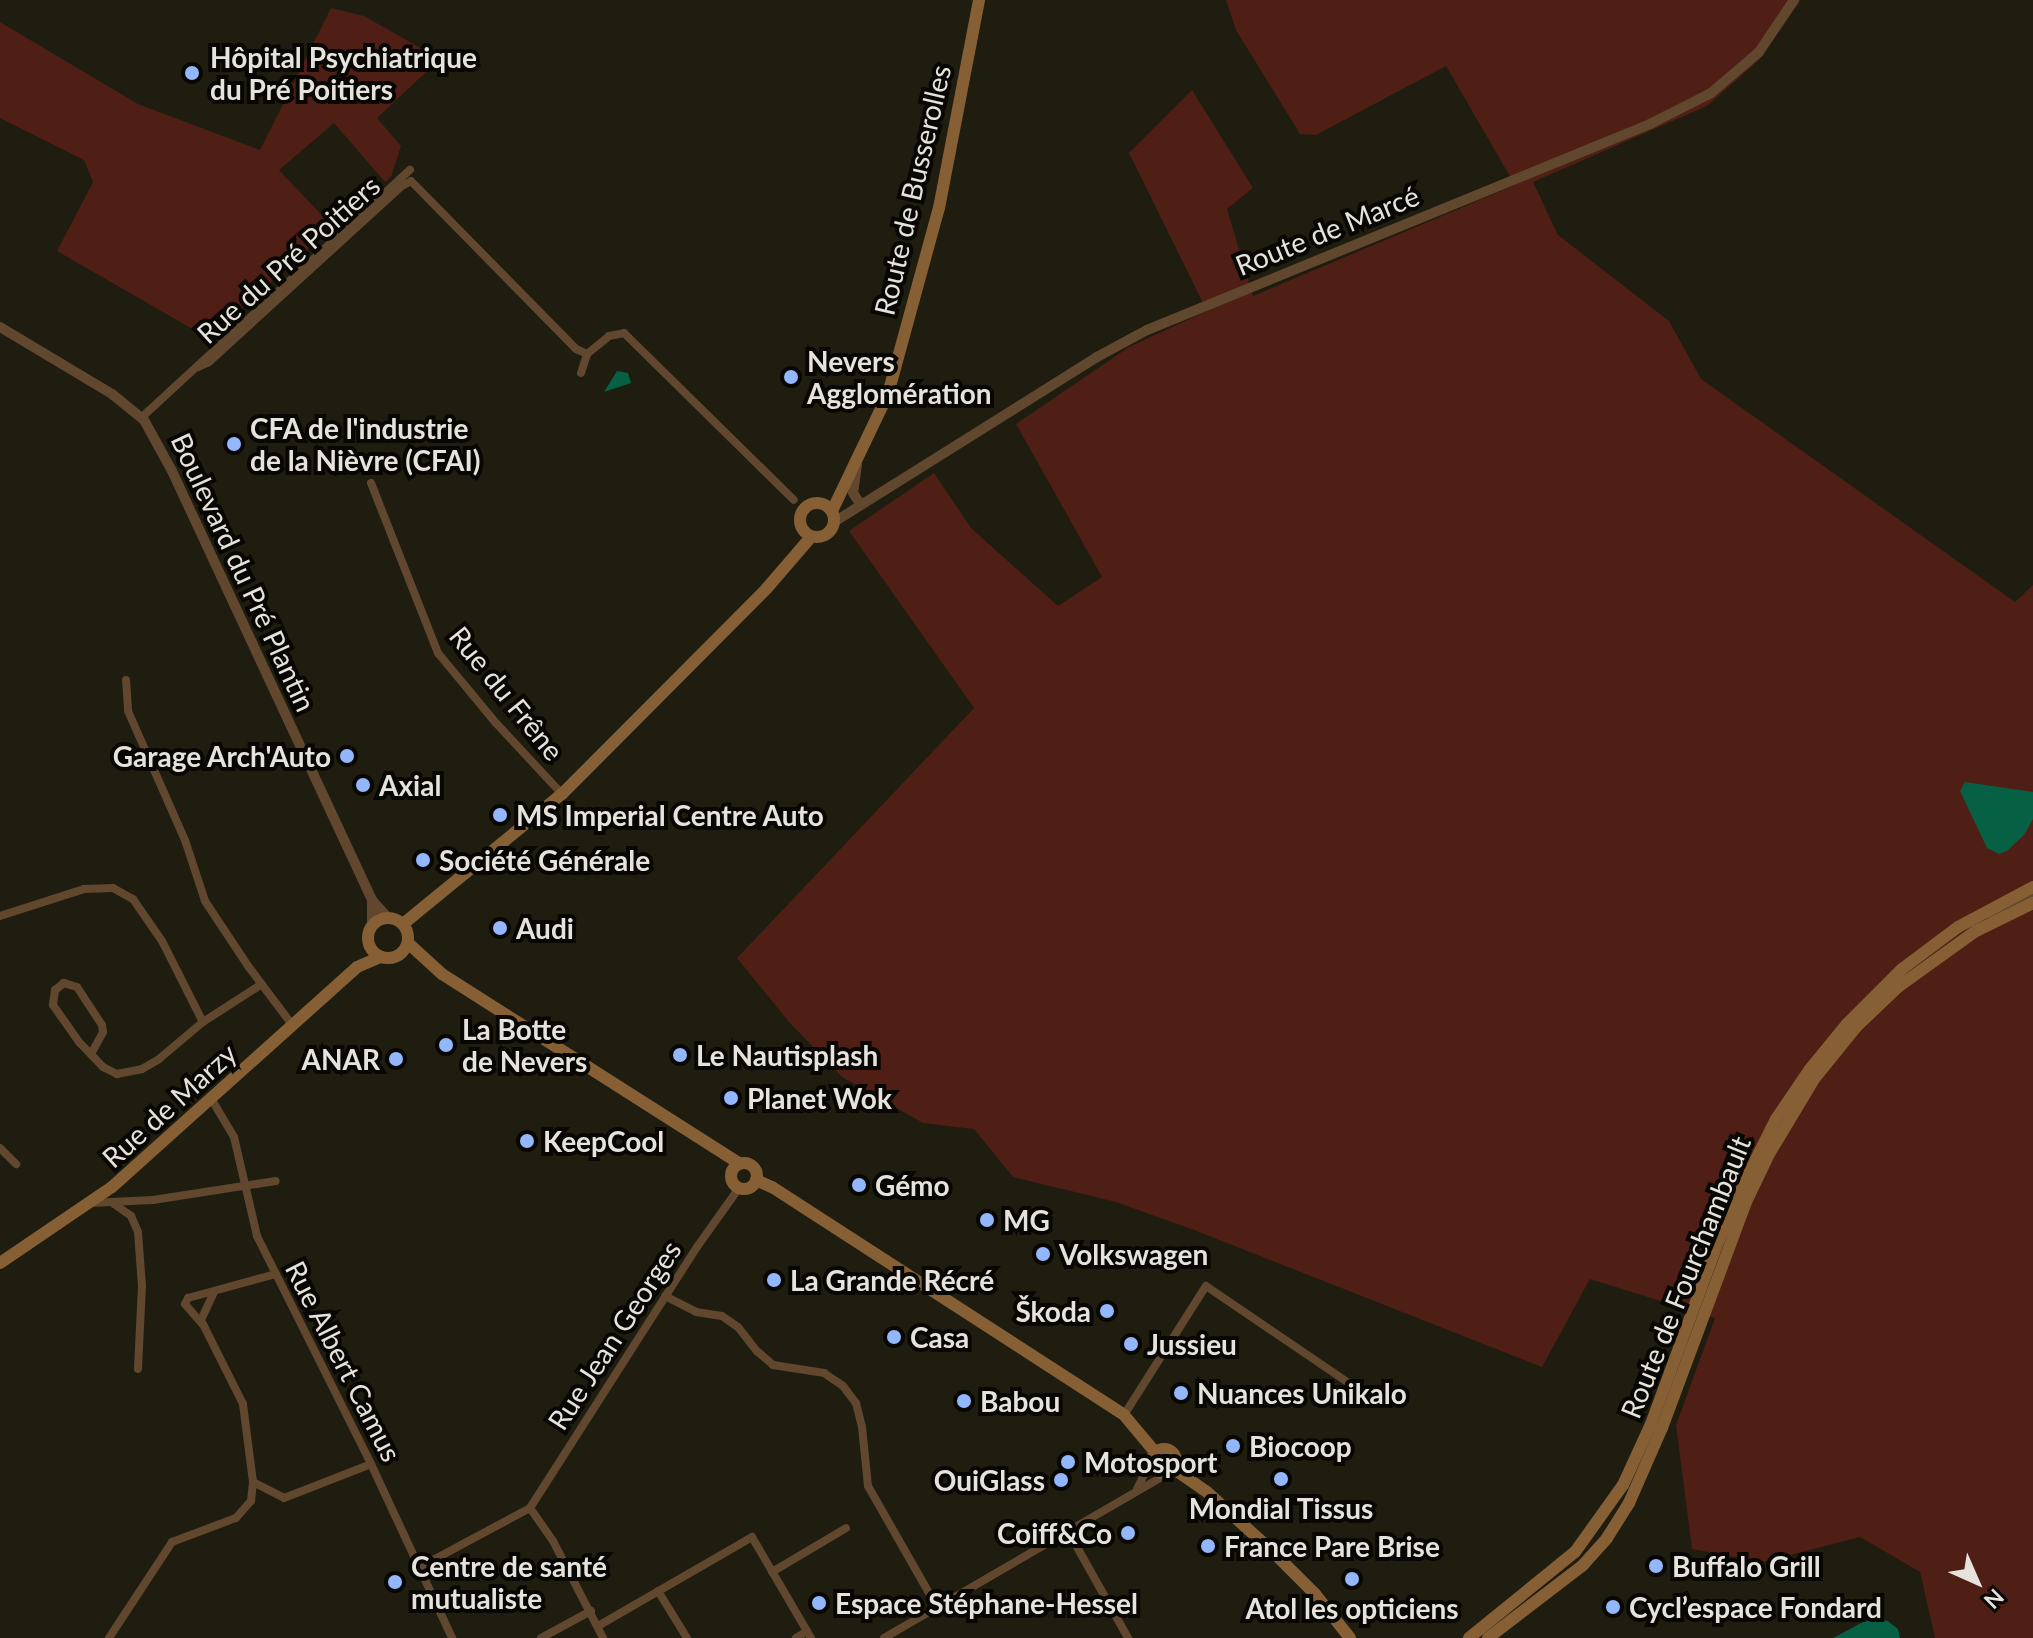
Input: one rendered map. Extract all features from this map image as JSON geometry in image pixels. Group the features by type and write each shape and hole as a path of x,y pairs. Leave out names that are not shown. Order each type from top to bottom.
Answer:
{"main road":[{"name":"Route de Busserolles","path":"830,512 888,394 939,208 979,0"},
{"path":"403,924 562,794 780,570 805,521 830,512 826,535 805,521 794,500"},
{"name":"Route de Fourchambault","path":"1469,1638 1575,1552 1603,1518 1623,1485 1651,1424 1718,1242 1748,1175 1776,1119 1810,1069 1847,1024 1902,969 1958,927 2033,887"},
{"path":"1488,1638 1583,1565 1607,1538 1642,1475 1747,1200 1791,1115 1814,1079 1856,1027 1898,987 1976,931 2033,903"},
{"path":"403,924 388,918 372,926 369,945 381,957 399,956 442,974"},
{"path":"403,924 408,943 442,974 721,1154 754,1169 756,1180 751,1187 739,1188 721,1154"},
{"path":"399,956 408,943"},
{"name":"Rue de Marzy","path":"0,1263 90,1203 212,1100 357,967 369,945"},
{"name":"Rue de Marzy","path":"357,967 381,957"},
{"path":"731,1175 740,1164"},
{"path":"756,1180 772,1187 1124,1415 1153,1456 1156,1471 1172,1470 1215,1498 1359,1638"},
{"path":"1153,1456 1170,1451 1176,1461 1172,1470"},
{"path":"1328,1609 1350,1638"}],"street":[{"name":"Route de Marcé","path":"830,512 864,504 1097,357 1147,330 1650,124 1711,93 1759,52 1794,0"},
{"name":"Rue du Pré Poitiers","path":"141,418 410,170 411,181 576,349 587,354"},
{"name":"Rue du Pré Poitiers","path":"198,367 209,362 411,181"},
{"name":"Boulevard du Pré Plantin","path":"0,327 112,394 141,418 172,471 372,900 388,918"},
{"path":"581,373 587,354 609,336 624,333 794,500"},
{"path":"858,460 853,489 864,504"},
{"name":"Rue du Frêne","path":"371,483 438,653 496,723 562,794"},
{"path":"126,680 128,711 185,840 205,901 293,1026"},
{"path":"0,916 84,889 113,888 133,899 162,941 203,1022"},
{"path":"1976,931 2033,895"},
{"name":"Boulevard du Pré Plantin","path":"372,900 372,926"},
{"path":"91,1054 103,1032 102,1025 77,987 64,983 55,990 53,1005 91,1054 110,1072 127,1074 159,1059 203,1022 262,984"},
{"name":"Rue Albert Camus","path":"212,1100 234,1137 257,1236 371,1464 452,1638"},
{"path":"0,1148 16,1164"},
{"path":"90,1203 133,1203 276,1181"},
{"name":"Rue Jean Georges","path":"530,1508 665,1296 739,1188"},
{"path":"131,1216 133,1203"},
{"path":"114,1204 131,1216 138,1232 141,1270 138,1369"},
{"path":"204,1327 185,1304 188,1298 276,1274"},
{"path":"1124,1415 1206,1286 1362,1392"},
{"path":"109,1638 172,1542 245,1511 251,1501 253,1482 243,1404 201,1320 214,1292"},
{"path":"665,1296 696,1312 722,1316 738,1327 773,1365 824,1373 843,1386 856,1403 862,1427 868,1486 937,1607"},
{"path":"1134,1493 1153,1456"},
{"path":"253,1482 284,1498 371,1464"},
{"path":"884,1638 1172,1470"},
{"path":"420,1567 530,1508 553,1541 603,1638"},
{"path":"772,1572 846,1528"},
{"path":"1068,1531 1128,1638"},
{"path":"598,1626 752,1537 809,1635 796,1638"},
{"path":"658,1591 687,1638"},
{"path":"541,1638 591,1611"}],"shaded area":[{"path":"1226,0 1801,0 1759,60 1707,106 1533,182 1558,235 1669,321 1701,379 2015,602 2033,585 2033,1638 1935,1638 1920,1572 1860,1537 1763,1562 1692,1549 1676,1425 1715,1318 1590,1279 1542,1367 1194,1230 1116,1202 1013,1177 974,1129 923,1123 842,1077 789,1022 737,958 974,708 849,531 934,473 971,528 1058,606 1102,577 1016,424 1129,347 1207,311 1129,153 1192,90 1253,188 1227,209 1253,296 1515,185 1446,66 1316,135 1300,134 1236,30"},
{"path":"331,8 364,16 440,59 377,118 401,146 391,177 385,182 334,123 279,170 333,227 208,338 57,251 93,182 84,160 0,118 0,22 138,104 260,150"},
{"path":"617,371 628,373 631,383 604,392"},
{"path":"1965,782 2033,792 2033,819 2024,835 2007,851 1999,854 1987,848 1960,791"},
{"path":"1877,1619 1888,1621 1898,1629 1900,1638 1833,1638 1863,1622"}],"place":[{"name":"Hôpital Psychiatrique du Pré Poitiers","path":"192,73"},
{"name":"Nevers Agglomération","path":"791,377"},
{"name":"CFA de l'industrie de la Nièvre (CFAI)","path":"234,444"},
{"name":"Garage Arch'Auto","path":"347,756"},
{"name":"Axial","path":"363,785"},
{"name":"MS Imperial Centre Auto","path":"500,815"},
{"name":"Société Générale","path":"423,860"},
{"name":"Audi","path":"500,928"},
{"name":"La Botte de Nevers","path":"446,1045"},
{"name":"Le Nautisplash","path":"680,1055"},
{"name":"ANAR","path":"396,1059"},
{"name":"Planet Wok","path":"731,1098"},
{"name":"KeepCool","path":"527,1141"},
{"name":"Gémo","path":"859,1185"},
{"name":"MG","path":"987,1220"},
{"name":"Volkswagen","path":"1043,1254"},
{"name":"La Grande Récré","path":"774,1280"},
{"name":"Škoda","path":"1107,1311"},
{"name":"Casa","path":"894,1337"},
{"name":"Jussieu","path":"1131,1344"},
{"name":"Nuances Unikalo","path":"1181,1393"},
{"name":"Babou","path":"964,1401"},
{"name":"Biocoop","path":"1233,1446"},
{"name":"Motosport","path":"1068,1462"},
{"name":"Mondial Tissus","path":"1281,1479"},
{"name":"OuiGlass","path":"1061,1480"},
{"name":"Coiff&Co","path":"1128,1533"},
{"name":"France Pare Brise","path":"1208,1546"},
{"name":"Buffalo Grill","path":"1656,1566"},
{"name":"Atol les opticiens","path":"1352,1579"},
{"name":"Centre de santé mutualiste","path":"395,1582"},
{"name":"Espace Stéphane-Hessel","path":"819,1603"},
{"name":"Cycl’espace Fondard","path":"1613,1607"}]}
